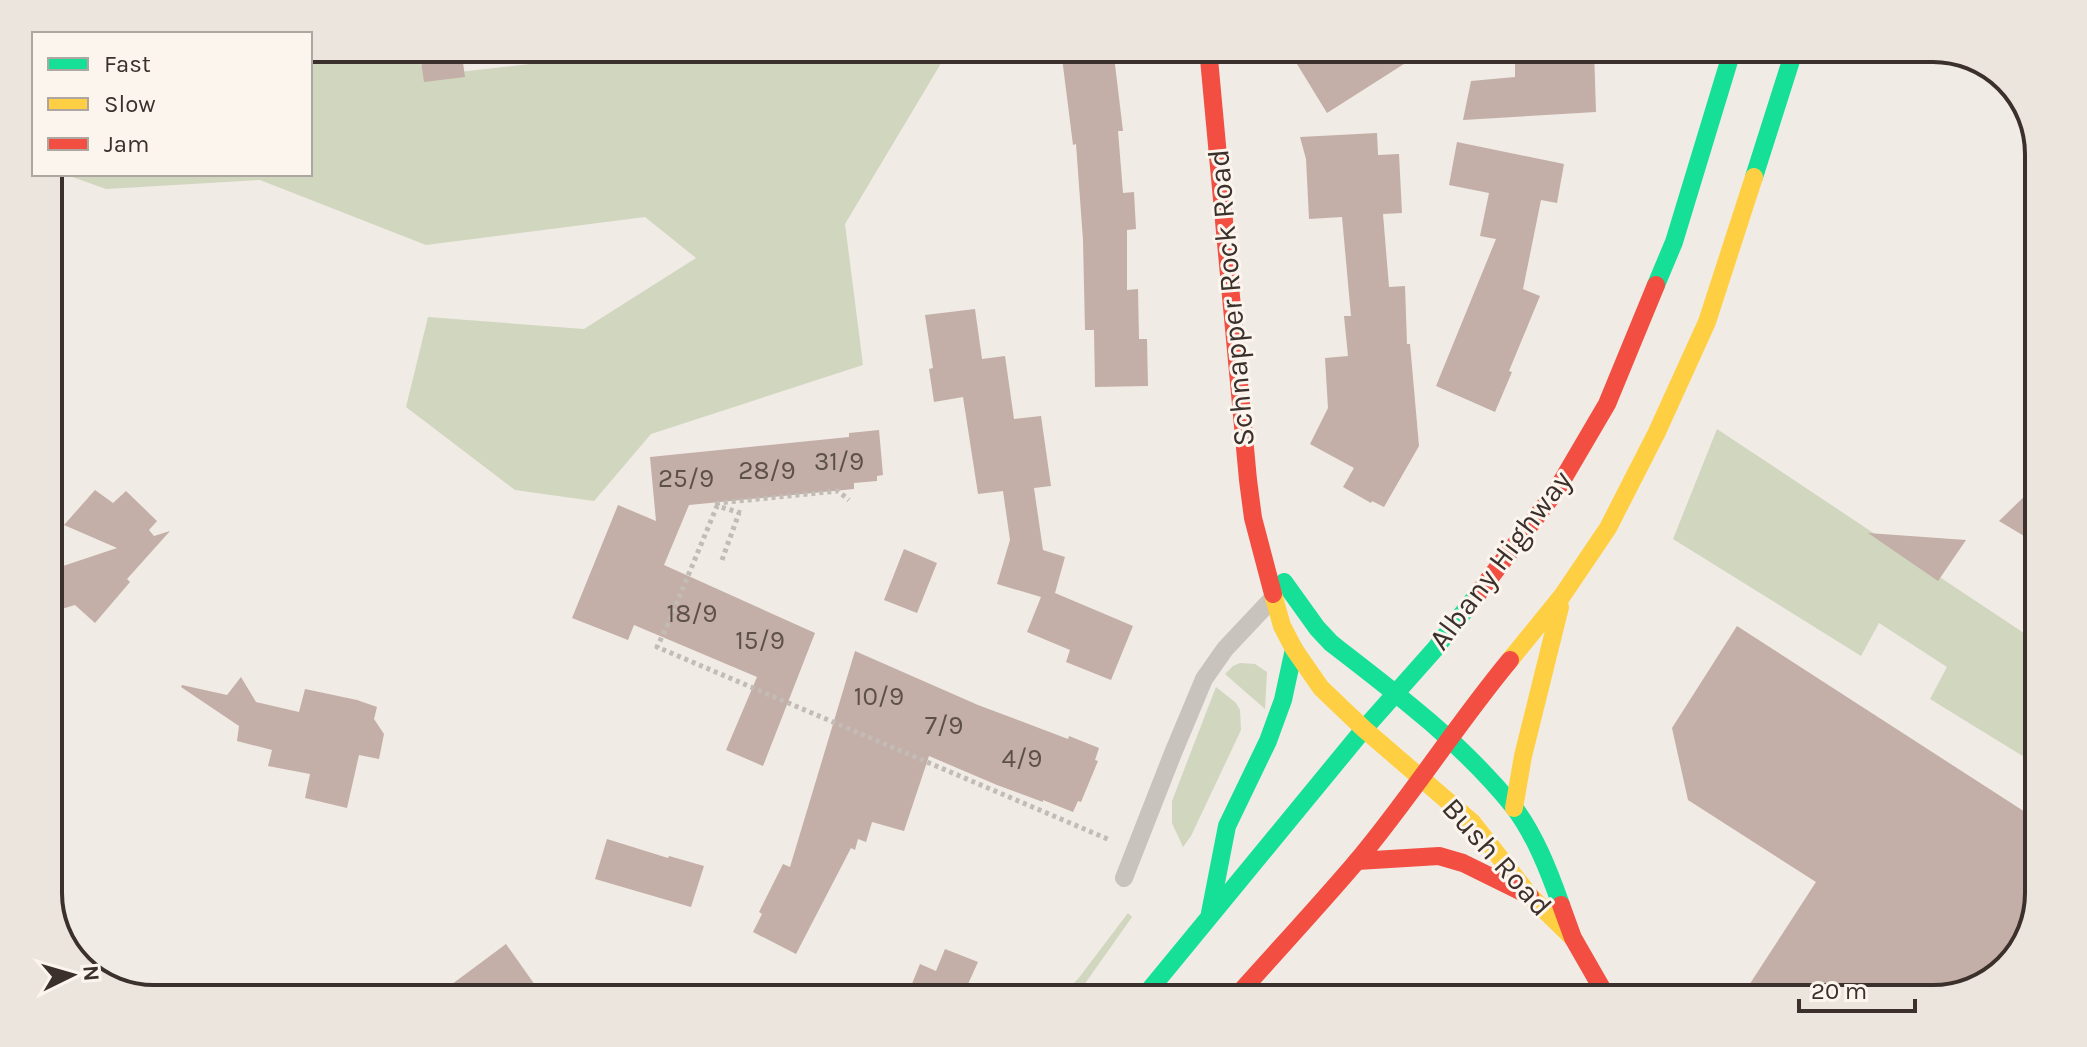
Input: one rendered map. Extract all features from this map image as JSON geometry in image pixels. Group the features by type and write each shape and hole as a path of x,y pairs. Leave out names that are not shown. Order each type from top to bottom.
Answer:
{"main road":[{"name":"Schnapper Rock Road","path":"1209,62 1248,480 1261,547 1281,591 1331,643 1397,694"},
{"name":"Albany Highway","path":"1153,985 1364,729 1435,649 1556,491 1607,404 1674,242 1729,62"},
{"name":"Albany Highway","path":"1246,985 1357,861 1482,694 1562,596 1608,528 1657,432 1707,322 1791,62"},
{"name":"Schnapper Rock Road","path":"1281,591 1282,626 1294,649 1321,688 1364,729"},
{"path":"1514,808 1523,756 1562,596"},
{"path":"1210,915 1227,826 1268,741 1283,700 1294,649"},
{"name":"Bush Road","path":"1397,694 1450,738 1514,808 1540,852 1573,938 1600,985"},
{"name":"Bush Road","path":"1364,729 1472,822 1530,896 1573,938"},
{"path":"1357,861 1439,856 1463,863 1530,896"}],"lane":[{"path":"1124,878 1204,679 1225,649 1281,591"}],"path":[{"path":"849,500 838,491 718,503 657,647 1115,841"},
{"path":"717,506 740,513 722,560"}],"green space":[{"path":"312,62 418,62 433,75 547,62 942,62 845,224 863,365 651,434 594,501 515,490 406,407 428,317 584,329 696,258 645,217 426,245 260,180 106,189 70,176 312,176"},
{"path":"1717,429 2025,634 2025,757 1930,699 1947,667 1879,623 1861,656 1673,539"},
{"path":"1240,663 1255,664 1267,672 1265,709 1225,674"},
{"path":"1216,687 1236,703 1240,710 1241,730 1183,847 1172,823 1172,801"},
{"path":"1128,913 1132,917 1084,985 1072,985"}],"building":[{"path":"421,62 463,62 465,77 424,82"},
{"path":"1063,62 1115,62 1123,131 1118,131 1123,193 1134,192 1136,229 1127,230 1127,290 1138,289 1139,339 1147,339 1148,386 1095,387 1094,330 1085,330 1083,240 1076,144 1073,145"},
{"path":"1300,62 1407,62 1327,113 1297,64"},
{"path":"1515,62 1594,62 1596,112 1463,120 1471,81 1515,77"},
{"path":"1377,133 1378,155 1399,154 1402,213 1383,214 1389,287 1405,286 1407,344 1410,344 1419,446 1384,507 1343,487 1354,468 1310,444 1328,408 1325,358 1348,356 1344,316 1351,316 1342,217 1309,219 1306,159 1300,137"},
{"path":"1457,142 1564,164 1557,203 1541,200 1523,289 1540,296 1495,412 1436,386 1496,239 1480,236 1489,193 1449,185"},
{"path":"975,309 982,359 1005,356 1014,419 1041,416 1051,486 1034,488 1043,550 1065,557 1055,593 1133,626 1111,680 1066,662 1070,650 1027,632 1041,597 997,584 1010,540 1003,491 978,494 963,397 934,402 929,369 933,368 925,315"},
{"path":"879,430 883,475 877,476 877,481 854,483 854,489 689,505 664,565 815,633 763,766 726,750 757,677 634,625 628,640 572,618 618,505 656,521 650,457 849,437 849,433"},
{"path":"95,490 113,503 126,491 157,521 149,530 154,536 170,531 127,579 130,582 95,623 75,605 62,609 62,566 117,548 64,525"},
{"path":"2025,496 2025,537 1999,521"},
{"path":"1868,533 1966,540 1938,581"},
{"path":"904,549 937,563 917,613 884,600"},
{"path":"1737,626 2025,812 2023,911 2009,944 1984,969 1951,983 1749,985 1816,882 1688,800 1672,728"},
{"path":"855,651 978,705 1099,748 1095,760 1098,761 1081,802 1078,801 1073,812 929,756 904,831 872,822 866,842 858,839 855,850 851,848 796,954 753,932 762,914 759,912 783,864 790,867"},
{"path":"241,677 256,702 299,712 305,689 377,707 374,719 384,734 379,759 359,755 347,808 305,798 310,774 268,766 272,750 237,741 239,726 181,687 227,695"},
{"path":"607,839 704,866 691,907 595,879"},
{"path":"506,944 535,985 451,985"},
{"path":"945,949 978,962 968,984 970,985 911,985 920,964 936,971"}],"traffic: fast":[{"path":"1656,285 1674,242 1729,62"},
{"path":"1754,177 1791,62"},
{"path":"1284,582 1331,643 1450,739 1513,806 1535,841 1561,905"},
{"path":"1154,985 1477,595"},
{"path":"1210,913 1227,826 1268,741 1283,700 1294,649"}],"traffic: slow":[{"path":"1510,660 1562,596 1608,528 1657,432 1707,322 1754,177"},
{"path":"1273,594 1282,626 1321,688 1472,822 1530,896 1573,938"},
{"path":"1514,808 1523,756 1560,607"}],"traffic: jam":[{"path":"1209,62 1248,480 1253,518 1273,594"},
{"path":"1477,595 1556,491 1607,404 1656,285"},
{"path":"1247,985 1377,837 1510,660"},
{"path":"1357,861 1439,856 1463,863 1530,896"},
{"path":"1561,905 1573,938 1600,985"}]}
